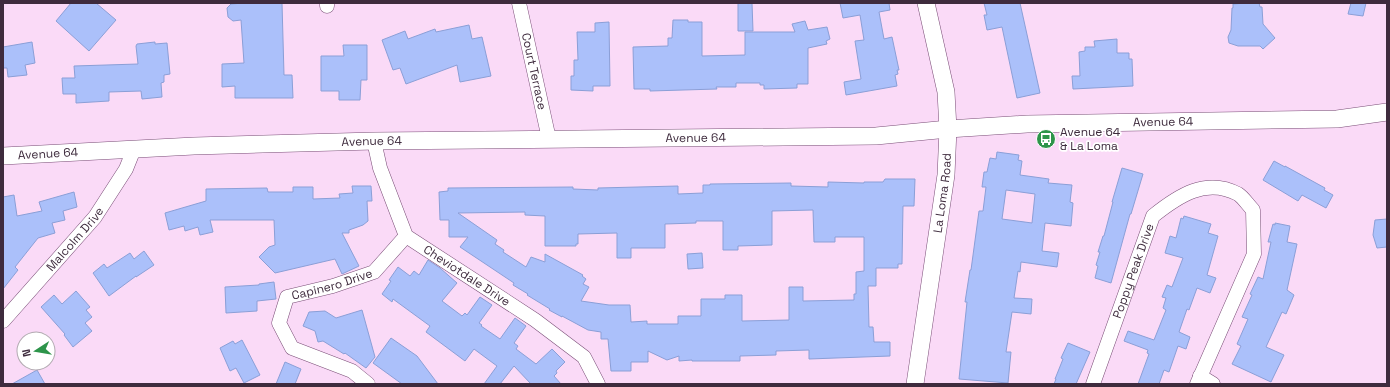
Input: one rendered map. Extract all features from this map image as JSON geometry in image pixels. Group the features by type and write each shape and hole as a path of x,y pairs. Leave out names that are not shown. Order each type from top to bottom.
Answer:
{"street":[{"name":"Court Terrace","path":"519,3 549,139"},
{"name":"La Loma Road","path":"915,384 946,175 948,129 946,92 926,3"},
{"name":"Avenue 64","path":"3,156 134,148 374,141 876,136 948,129 1027,124 1337,119 1387,112"},
{"path":"374,141 380,168 406,236"},
{"name":"Malcolm Drive","path":"3,321 95,217 126,168 134,148"},
{"name":"Poppy Peak Drive","path":"1093,384 1153,216 1172,201 1196,190 1218,187 1239,195 1253,210 1254,254 1198,380"},
{"name":"Capinero Drive","path":"368,384 352,371 292,348 279,324 287,297 333,286 374,272 406,236"},
{"name":"Cheviotdale Drive","path":"406,236 536,320 584,357 598,384"},
{"path":"1198,380 1213,384"}],"building":[{"path":"71,3 96,3 116,20 89,51 56,21"},
{"path":"282,3 284,75 292,75 293,98 235,98 235,86 222,87 222,64 244,63 241,20 233,21 228,17 227,8 231,4"},
{"path":"738,3 752,3 753,31 738,31"},
{"path":"840,3 889,3 890,10 879,12 884,39 892,37 899,70 897,70 898,74 895,75 897,86 846,95 844,82 861,79 855,41 864,40 860,15 843,18"},
{"path":"984,3 1020,3 1040,93 1017,98 1002,27 987,30 984,15 987,15"},
{"path":"1259,3 1260,7 1262,7 1263,24 1275,38 1263,49 1260,46 1238,46 1229,43 1228,37 1231,30 1233,4"},
{"path":"1351,3 1366,3 1363,16 1348,14"},
{"path":"673,20 702,22 702,56 745,55 745,32 795,32 792,24 805,21 808,30 827,27 830,39 826,41 827,44 808,48 808,84 797,84 797,88 764,89 764,85 760,85 760,83 736,83 736,87 716,87 717,89 650,91 650,89 634,89 633,47 668,46 668,38 672,38"},
{"path":"609,22 610,86 593,86 593,91 571,90 571,76 574,76 574,60 578,60 577,32 595,32 595,23"},
{"path":"469,25 472,39 482,37 491,76 460,82 457,65 406,84 400,68 393,70 382,40 405,31 408,39 435,29 436,32"},
{"path":"1117,39 1117,53 1129,53 1129,59 1132,59 1133,86 1073,89 1072,76 1080,76 1079,52 1085,51 1085,47 1095,47 1094,41"},
{"path":"32,42 35,63 25,65 27,75 8,77 7,68 3,68 3,47"},
{"path":"155,42 155,44 167,43 170,74 164,75 164,82 161,83 162,97 142,99 141,91 109,92 109,101 76,103 76,94 63,94 62,78 75,78 74,66 138,64 137,44"},
{"path":"343,45 367,45 367,80 361,80 360,100 339,100 339,91 321,91 321,56 344,56"},
{"path":"997,152 1019,155 1018,160 1022,161 1020,175 1049,179 1048,183 1072,185 1070,202 1073,203 1071,226 1045,223 1042,251 1059,253 1057,267 1021,262 1020,272 1018,271 1014,298 1032,299 1031,314 1012,312 1006,352 1011,352 1008,383 959,379 967,302 965,302 979,211 983,211 986,187 982,187 984,172 987,172 990,158 996,159","holes":["1006,190 1035,194 1032,223 1002,219"]},
{"path":"1274,161 1325,188 1324,190 1333,195 1326,208 1302,195 1298,201 1263,180"},
{"path":"1122,168 1143,174 1130,214 1111,283 1095,278 1098,266 1096,265 1100,252 1098,252 1104,236"},
{"path":"885,179 915,179 914,206 903,206 902,264 898,264 898,268 876,268 876,286 868,286 869,327 873,327 874,342 890,342 890,356 809,359 809,350 776,351 776,355 740,356 740,361 679,361 679,356 667,360 648,351 648,362 631,362 631,371 611,371 608,339 601,339 601,332 588,330 562,317 527,295 528,294 513,285 514,283 460,247 468,237 449,237 449,220 440,220 439,192 448,191 448,188 573,187 573,189 598,190 598,188 678,186 678,194 703,193 703,185 710,184 791,183 791,186 828,187 828,182 883,182","holes":["813,210 814,242 835,242 835,237 864,237 864,271 856,272 856,294 854,294 854,300 803,301 803,287 789,287 789,320 742,321 742,295 725,295 725,299 701,299 701,316 678,316 678,324 647,324 647,321 631,322 630,305 609,305 581,301 589,287 583,284 586,279 582,276 583,275 545,254 545,262 531,257 526,267 503,252 504,250 495,244 497,240 458,213 525,212 525,215 545,216 545,246 576,246 576,244 578,244 578,234 617,233 617,258 631,258 631,248 665,248 665,224 696,223 696,221 723,221 723,250 738,250 738,246 772,245 772,211"]},
{"path":"352,186 371,186 372,201 367,201 368,221 363,225 349,230 349,233 342,233 359,266 342,274 335,259 275,273 259,257 269,247 275,245 274,220 210,220 213,232 200,235 198,227 185,231 184,226 169,230 165,213 206,201 206,189 267,188 268,192 293,192 293,187 313,187 313,199 340,198 339,194 353,193"},
{"path":"74,192 77,207 63,211 65,220 52,223 55,233 38,238 15,267 18,270 3,289 3,197 14,195 17,216 42,211 39,202"},
{"path":"1184,216 1211,224 1208,233 1218,236 1207,275 1216,278 1210,293 1197,288 1189,310 1187,309 1179,332 1190,337 1186,349 1178,346 1169,372 1164,370 1159,384 1138,384 1149,354 1147,353 1148,350 1124,341 1128,331 1154,340 1166,310 1163,308 1166,298 1162,297 1167,285 1172,287 1183,258 1165,253 1170,236 1176,238 1181,218 1183,219"},
{"path":"1387,219 1387,247 1377,248 1373,235 1375,220"},
{"path":"1275,223 1290,226 1287,242 1297,244 1287,290 1294,295 1286,314 1282,312 1266,347 1284,355 1271,382 1232,364 1241,346 1237,344 1248,319 1242,317 1252,295 1250,294 1258,277 1263,279 1271,242 1268,242 1273,224 1275,225"},
{"path":"144,251 154,265 109,296 93,273 104,264 107,268 130,253 134,259"},
{"path":"702,253 703,268 688,269 687,254"},
{"path":"428,260 457,283 442,301 462,316 465,313 467,315 480,297 492,305 479,323 500,339 515,318 526,326 514,343 518,346 516,349 536,364 552,349 565,362 556,371 557,373 554,376 561,384 531,384 514,366 500,384 484,384 497,366 474,349 465,361 426,332 430,326 393,299 392,302 382,294 398,267 410,276 414,271 419,275"},
{"path":"274,282 276,299 257,301 257,311 226,313 225,287 259,285"},
{"path":"76,291 90,307 86,310 92,317 85,323 92,331 73,347 64,335 65,334 41,307 54,295 62,304"},
{"path":"362,310 375,357 366,368 345,353 344,354 323,341 318,342 315,331 303,326 309,312 325,311 336,318"},
{"path":"391,338 417,356 438,384 402,384 373,363"},
{"path":"242,340 260,375 244,383 236,368 230,371 220,348 233,341 235,344"},
{"path":"1068,343 1090,352 1076,384 1054,384 1063,359 1061,358"},
{"path":"285,362 301,369 295,384 276,384"},
{"path":"38,371 45,384 12,384"}],"place":[{"name":"Avenue 64 & La Loma","path":"1046,139"}]}
